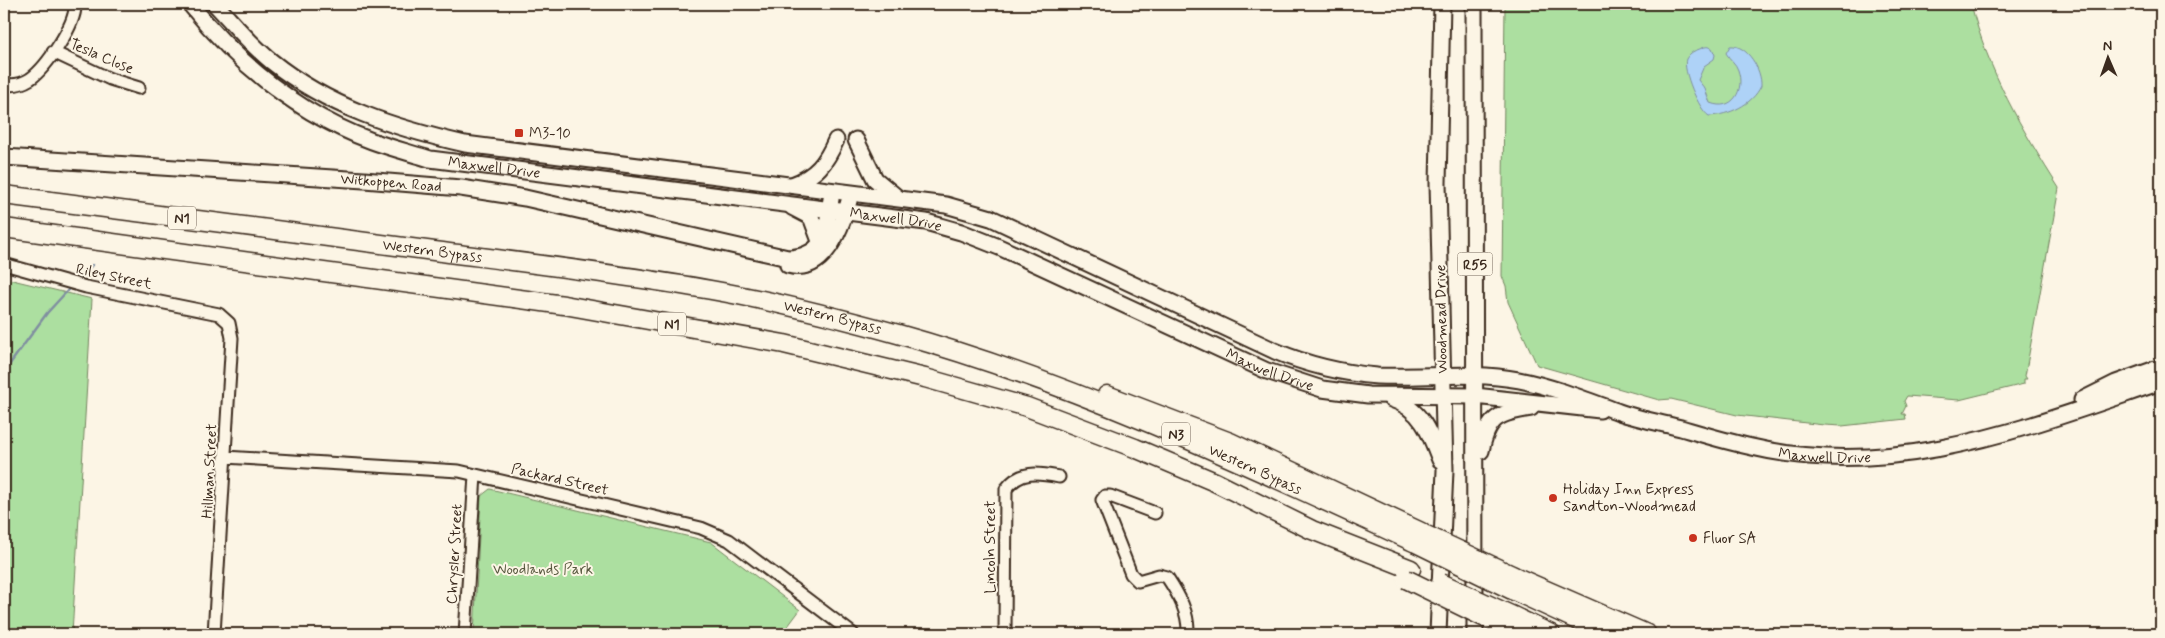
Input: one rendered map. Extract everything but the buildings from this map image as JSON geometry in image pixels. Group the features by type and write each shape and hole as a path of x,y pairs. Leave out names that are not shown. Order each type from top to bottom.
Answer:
{"highway":[{"name":"Western Bypass","path":"4,195 568,268 714,290 841,319 975,357 1145,421 1418,538 1513,583 1607,634"},
{"name":"Western Bypass","path":"4,228 564,304 784,344 925,378 1027,407 1136,448 1215,482 1312,530 1408,574 1513,627 1551,634"},
{"path":"1513,583 1647,634"}],"main road":[{"name":"Maxwell Drive","path":"190,4 219,38 248,67 279,91 343,128 371,141 430,159 785,204 830,208 926,222 961,232 1035,263 1268,371 1316,387 1368,395 1475,396 1621,412"},
{"name":"Maxwell Drive","path":"215,4 271,60 309,88 343,106 388,125 465,144 946,205 992,218 1263,346 1311,364 1341,371 1378,376 1442,375 1522,380 1574,394 1621,412 1752,447 1783,454 1825,458 1874,458 1929,452 2031,424 2161,382"},
{"name":"Woodmead Drive","path":"1438,634 1445,470 1438,183 1442,4"},
{"name":"R55","path":"1474,4 1475,634"},
{"path":"790,185 805,180 821,167 836,140"},
{"path":"856,140 875,179 898,198"},
{"path":"560,176 563,156"},
{"name":"Witkoppen Road","path":"4,157 364,180 468,189 545,202 788,258 814,252 820,244"},
{"path":"820,244 830,208 832,190"},
{"name":"Witkoppen Road","path":"770,255 792,267 814,263 827,250 846,211 851,193"},
{"path":"785,204 809,216 814,223 820,244"},
{"name":"Maxwell Drive","path":"2031,424 2116,383 2161,367"},
{"path":"1368,395 1398,401 1417,413 1428,430 1445,470"},
{"path":"1476,474 1483,438 1488,425 1494,418 1508,412 1550,405"}],"street":[{"path":"4,84 18,84 28,80 53,52 74,18 75,4"},
{"name":"Tesla Close","path":"53,52 110,79 139,88"},
{"name":"Riley Street","path":"4,264 86,287 219,314"},
{"name":"Hillman Street","path":"214,634 232,338 229,323 219,314"},
{"name":"Packard Street","path":"225,457 459,471 552,491 714,532 729,540 853,634"},
{"name":"Lincoln Street","path":"1004,634 1006,489 1018,478 1029,473 1059,478"},
{"name":"Chrysler Street","path":"465,634 475,475"},
{"path":"1155,513 1110,496 1105,496 1102,500 1131,574 1138,581 1159,575 1167,577 1186,611 1189,624 1188,634"}],"green space":[{"path":"1505,4 1971,4 1987,53 2019,122 2059,188 2025,376 2027,379 2024,379 2024,384 1959,400 1907,396 1904,401 1906,406 1902,414 1905,414 1906,419 1842,426 1737,415 1671,399 1659,400 1537,365 1508,302 1506,286 1502,276"},
{"path":"4,278 92,299 72,634 4,634"},
{"name":"Woodlands Park","path":"490,489 711,542 800,610 782,634 474,634 481,496"}],"water":[{"path":"1730,46 1742,49 1752,59 1759,73 1761,86 1746,104 1724,114 1709,116 1692,89 1686,72 1686,59 1696,50 1706,47 1712,48 1715,55 1714,59 1704,66 1698,80 1705,89 1710,103 1725,104 1731,102 1735,97 1740,85 1737,68 1726,53"}],"waterway":[{"path":"80,278 92,265"},
{"path":"4,372 47,313 69,289"}],"place":[{"name":"M3-10","path":"519,133"},
{"name":"Holiday Inn Express Sandton-Woodmead","path":"1553,498"},
{"name":"Fluor SA","path":"1693,538"}]}
